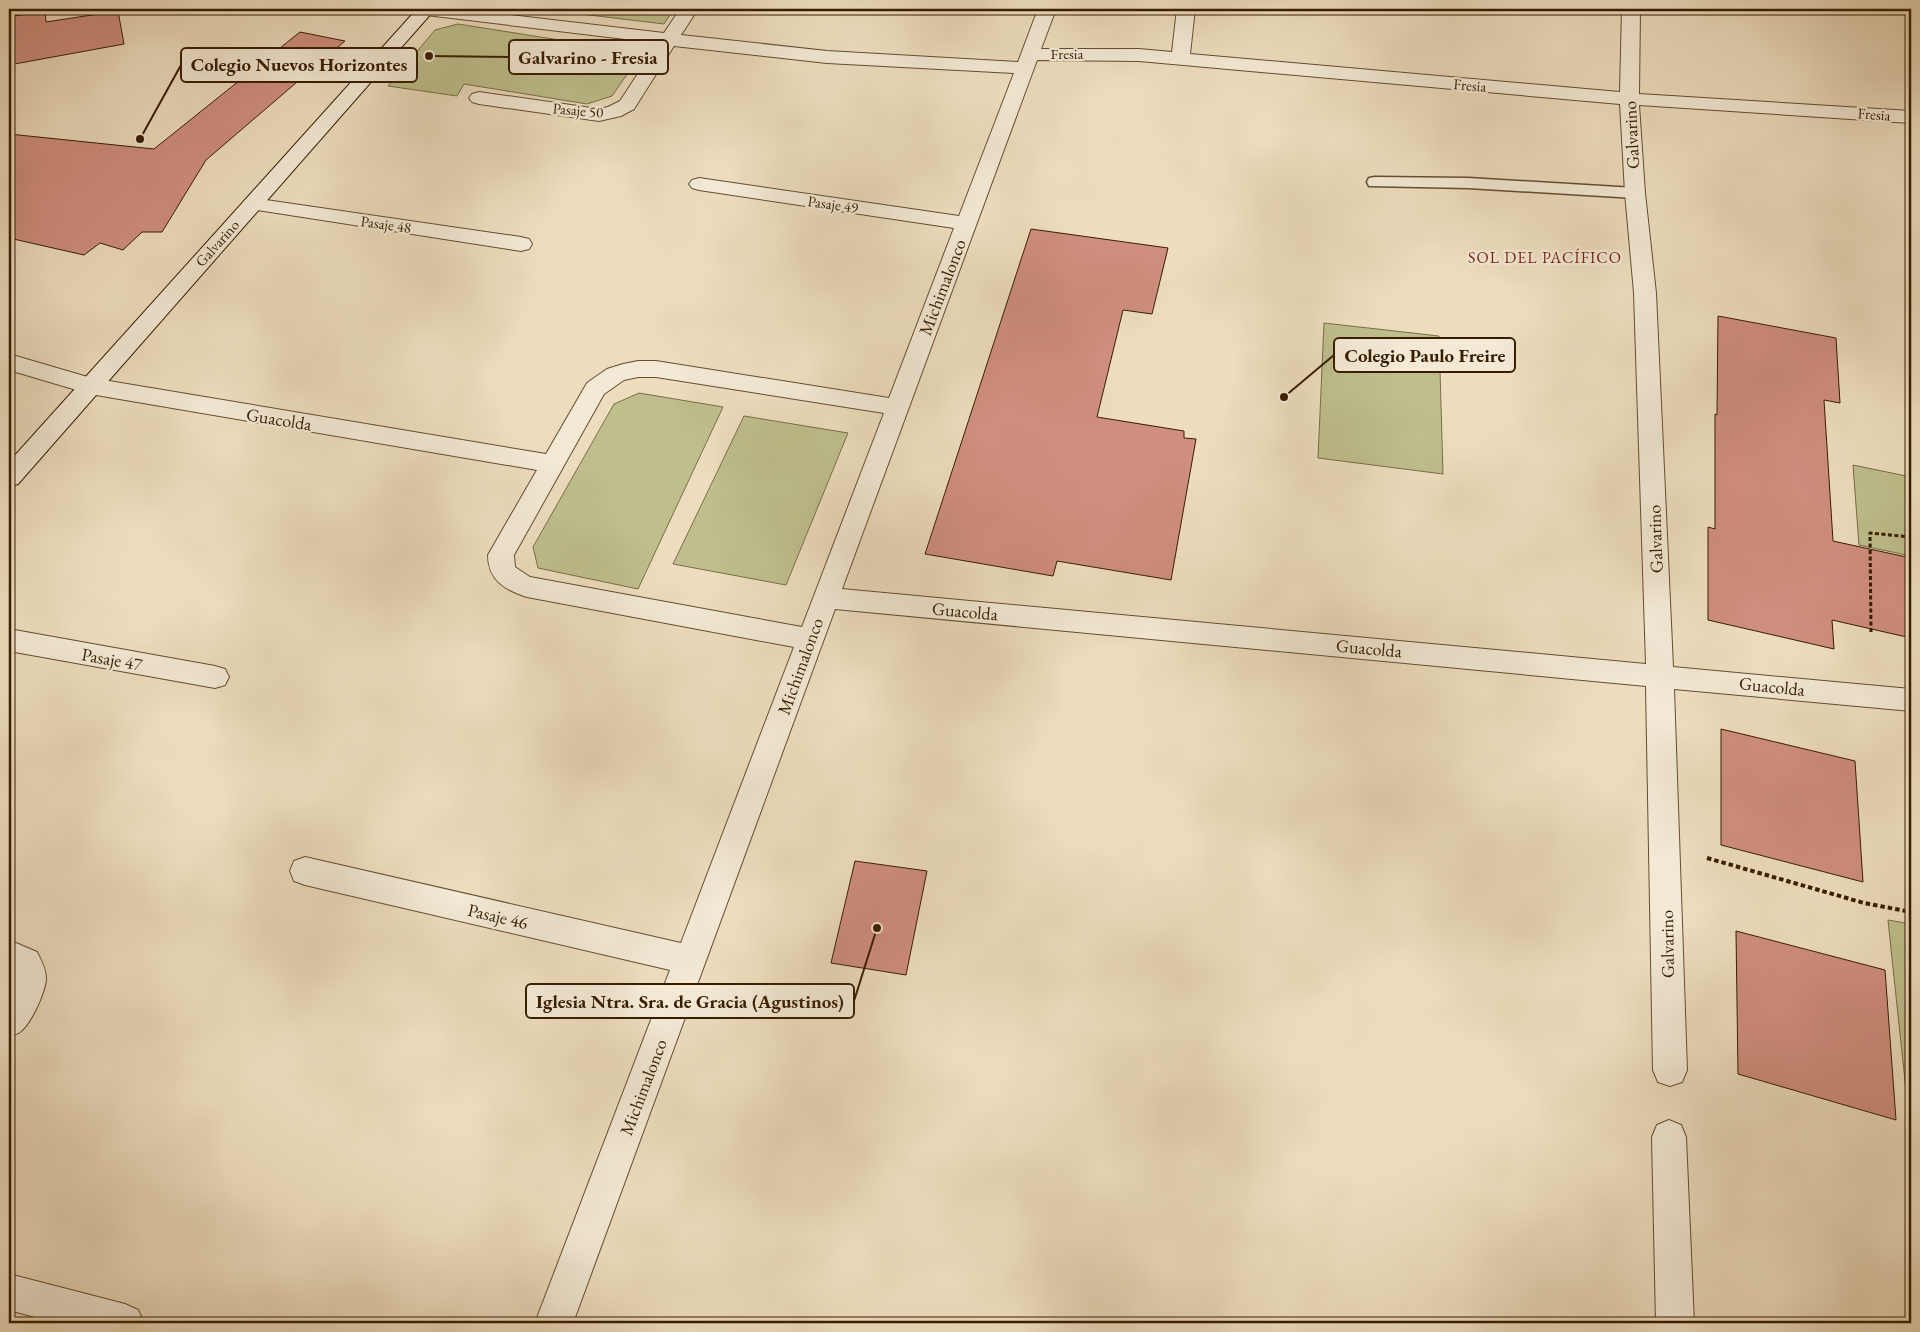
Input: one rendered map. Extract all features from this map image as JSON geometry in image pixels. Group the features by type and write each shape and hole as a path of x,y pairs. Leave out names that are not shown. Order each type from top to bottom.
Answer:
{"street":[{"name":"Fresia","path":"423,9 669,40 827,57 1027,61 1114,54 1629,99 1911,117"},
{"name":"Galvarino","path":"9,478 423,9"},
{"name":"Pasaje 50","path":"479,98 591,114 614,112 627,105 689,9"},
{"name":"Michimalonco","path":"554,1323 1047,9"},
{"path":"1180,59 1186,9"},
{"name":"Galvarino","path":"1631,9 1629,99 1635,193 1645,293 1660,675 1670,1070"},
{"name":"Pasaje 49","path":"699,184 966,223"},
{"name":"Pasaje 48","path":"252,204 521,244"},
{"name":"Guacolda","path":"9,362 90,386 552,464"},
{"path":"810,639 527,587 512,582 503,572 500,564 501,555 595,389 605,380 631,369 656,369 898,407"},
{"name":"Guacolda","path":"826,598 1911,700"},
{"name":"Pasaje 47","path":"9,640 215,677"},
{"name":"Pasaje 46","path":"305,872 691,960"},
{"path":"9,955 26,962 31,973 30,988 9,1021"},
{"path":"1669,1137 1675,1323"},
{"path":"9,1292 125,1323"}],"lane":[{"path":"1375,182 1468,184 1635,193"}],"path":[{"path":"1871,632 1870,533 1911,536"},
{"path":"1664,845 1864,903 1911,912"}],"green space":[{"path":"539,9 674,9 664,24"},
{"path":"458,24 642,53 612,96 587,104 464,84 457,96 388,86 435,30"},
{"path":"1324,323 1439,336 1443,474 1318,458"},
{"path":"639,393 723,407 638,589 538,568 533,547 614,404"},
{"path":"744,416 848,433 786,585 673,564"},
{"path":"1853,465 1911,477 1911,556 1859,545"},
{"path":"1888,920 1911,924 1911,1138"}],"building":[{"path":"45,11 46,22 118,11 124,44 9,65 9,17"},
{"path":"300,32 345,41 206,160 162,232 142,232 123,250 100,243 84,255 9,238 9,134 154,149"},
{"path":"1031,229 1168,248 1152,314 1123,310 1097,417 1184,431 1184,438 1196,439 1171,580 1057,561 1053,576 925,554"},
{"path":"1718,316 1836,338 1840,403 1824,400 1833,541 1911,558 1911,638 1832,620 1834,649 1708,620 1708,527 1715,529 1715,414 1717,415"},
{"path":"1721,729 1855,761 1863,882 1721,845"},
{"path":"855,861 927,871 906,975 831,963"},
{"path":"1736,931 1885,970 1896,1120 1738,1074"}],"place":[{"name":"Galvarino - Fresia","path":"429,56"},
{"name":"Colegio Nuevos Horizontes","path":"140,139"},
{"name":"Colegio Paulo Freire","path":"1284,397"},
{"name":"Iglesia Ntra. Sra. de Gracia (Agustinos)","path":"877,928"}],"district":[{"name":"SOL DEL PACÍFICO","path":"1545,257"}]}
